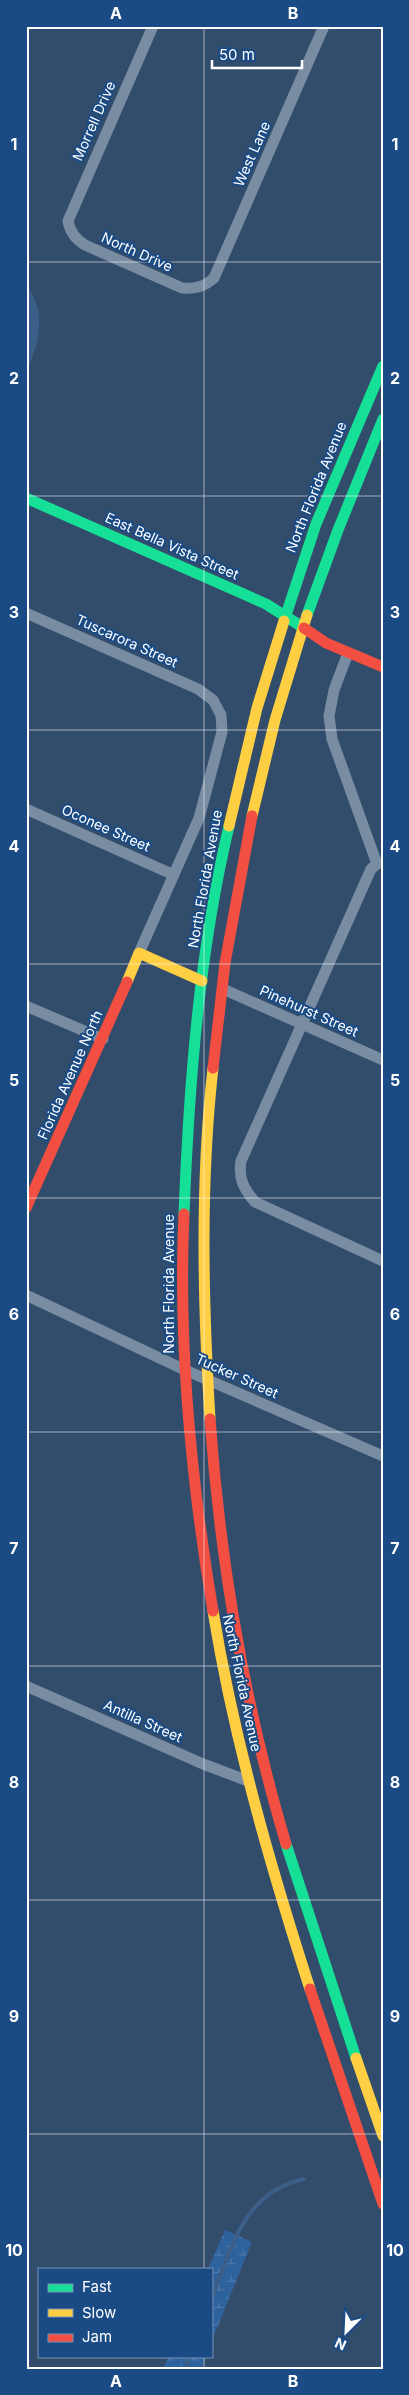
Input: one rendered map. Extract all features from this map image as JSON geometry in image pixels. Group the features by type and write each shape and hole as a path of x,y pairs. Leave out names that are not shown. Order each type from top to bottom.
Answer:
{"main road":[{"name":"North Florida Avenue","path":"383,366 329,491 284,617 233,808 202,981 190,1094 185,1173 183,1303 185,1370 205,1575 229,1697 269,1862 383,2204"},
{"name":"North Florida Avenue","path":"383,419 334,538 303,629 275,720 240,870 214,1050 205,1177 203,1298 207,1380 216,1487 238,1642 266,1768 295,1874 383,2136"},
{"name":"East Bella Vista Street","path":"26,498 266,604 303,629 348,653 383,667"},
{"path":"139,954 202,981"},
{"name":"Florida Avenue North","path":"27,1204 103,1039 139,954"},
{"path":"229,1697 240,1705 278,1848 295,1874"},
{"path":"291,1927 305,1946 346,2062 354,2075 363,2079"},
{"path":"350,2107 364,2116 383,2168"}],"street":[{"name":"Morrell Drive","path":"70,230 68,220 72,207 153,26"},
{"name":"West Lane","path":"199,287 214,278 324,26"},
{"name":"North Drive","path":"70,230 77,240 84,245 182,288 199,287"},
{"name":"Tuscarora Street","path":"26,613 198,689 213,700 221,715 222,732 199,818 174,875"},
{"path":"348,653 334,690 329,716 331,731 380,863 371,869 241,1161 242,1182 254,1201 383,1261"},
{"name":"Oconee Street","path":"26,809 174,875"},
{"path":"139,954 174,875"},
{"name":"Pinehurst Street","path":"223,989 383,1060"},
{"path":"26,1006 103,1039"},
{"name":"Tucker Street","path":"26,1295 207,1380 383,1456"},
{"name":"Antilla Street","path":"26,1686 203,1764 248,1781"}],"green space":[{"path":"225,2230 252,2242 212,2341 212,2268 208,2268"},
{"path":"168,2358 205,2358 201,2369 163,2369"}],"shaded area":[{"path":"26,284 37,307 39,328 35,350 26,374"}],"waterway":[{"path":"212,2297 233,2243 242,2225 253,2210 267,2196 283,2186 304,2179"},
{"path":"185,2369 189,2358"}],"traffic: fast":[{"path":"284,621 316,524 383,366"},
{"path":"307,615 338,530 383,419"},
{"path":"26,498 266,604 304,628"},
{"path":"184,1214 189,1116 197,1019 210,922 229,826"},
{"path":"286,1844 356,2058"}],"traffic: slow":[{"path":"252,816 275,720 307,615"},
{"path":"229,826 257,708 284,621"},
{"path":"127,982 139,953 202,981"},
{"path":"210,1419 204,1287 204,1199 213,1068"},
{"path":"213,1611 231,1707 254,1802 310,1989"},
{"path":"356,2058 383,2136"}],"traffic: jam":[{"path":"304,628 326,643 383,667"},
{"path":"213,1068 225,963 252,816"},
{"path":"26,1208 127,982"},
{"path":"184,1214 183,1314 188,1413 198,1512 213,1611"},
{"path":"210,1419 220,1526 236,1633 258,1739 286,1844"},
{"path":"310,1989 383,2204"}]}
